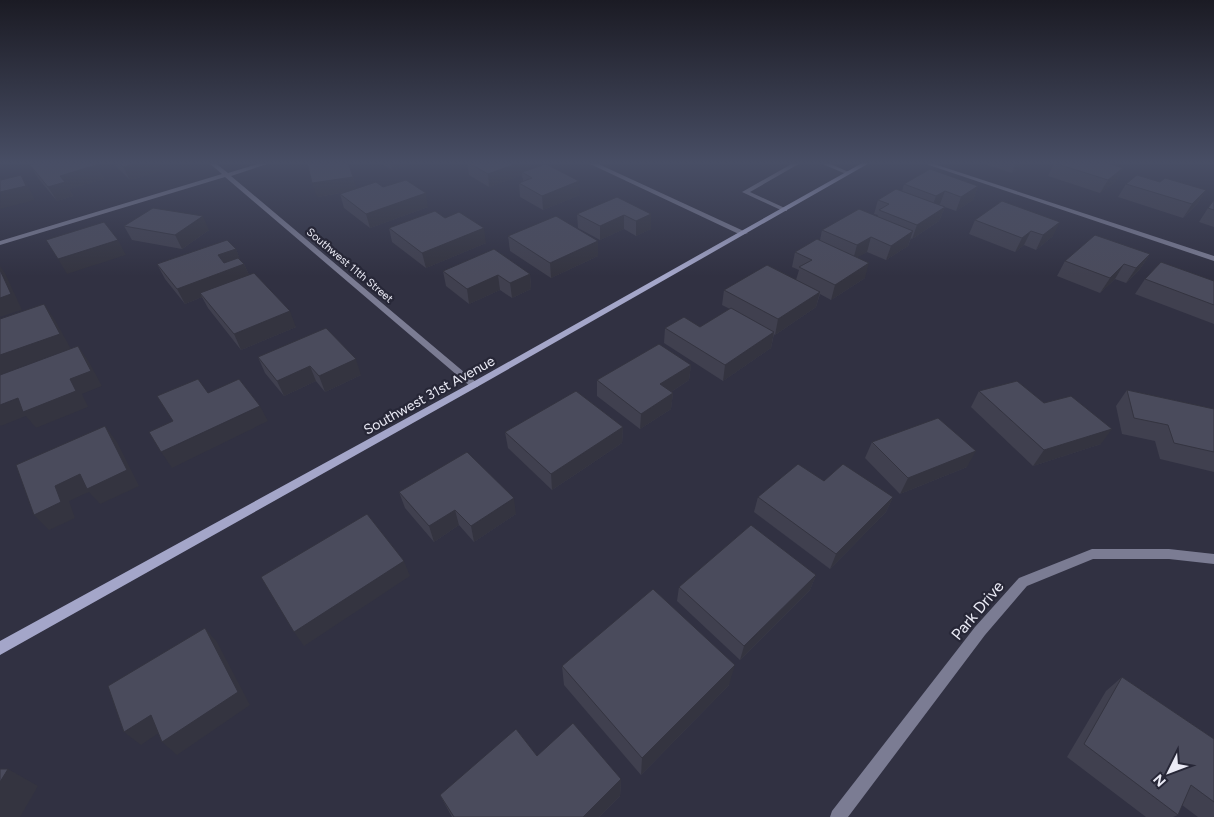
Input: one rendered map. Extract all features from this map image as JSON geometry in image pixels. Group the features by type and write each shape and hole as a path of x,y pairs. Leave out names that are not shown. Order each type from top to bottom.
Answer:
{"main road":[{"name":"Southwest 31st Avenue","path":"0,648 474,385 802,200"}],"street":[{"path":"0,243 142,200"},
{"name":"Southwest 11th Street","path":"256,200 474,385"},
{"path":"672,200 744,233"},
{"path":"763,200 785,210"},
{"path":"1037,200 1214,259"},
{"name":"Park Drive","path":"838,817 980,631 1023,582 1092,554 1169,554 1214,559"}],"building":[{"path":"348,200 406,200 366,214"},
{"path":"610,200 623,200 651,214 636,221 624,215 600,226 577,214"},
{"path":"878,200 926,200 945,207 917,225 879,210 889,204"},
{"path":"1179,200 1196,200 1192,204"},
{"path":"1214,200 1214,200 1214,210 1208,208"},
{"path":"1002,201 1060,222 1043,235 1031,231 1022,238 975,220"},
{"path":"153,208 203,216 175,235 124,226"},
{"path":"859,209 913,231 891,246 871,237 857,245 822,230"},
{"path":"435,211 445,218 459,212 484,228 422,253 389,228"},
{"path":"556,216 598,241 550,263 508,236"},
{"path":"104,222 118,240 58,259 46,240"},
{"path":"1095,235 1150,254 1136,268 1124,264 1110,278 1065,261"},
{"path":"817,239 869,263 835,285 799,267 812,260 795,252"},
{"path":"227,240 236,249 218,255 224,263 238,258 244,264 177,289 157,264"},
{"path":"494,249 530,274 510,283 498,275 467,289 443,271"},
{"path":"1161,262 1214,281 1214,305 1145,279"},
{"path":"767,265 820,292 778,319 724,290"},
{"path":"0,270 11,294 0,298"},
{"path":"254,273 290,311 234,334 200,293"},
{"path":"44,304 60,334 0,355 0,319"},
{"path":"731,308 774,332 725,365 665,328 684,317 700,327"},
{"path":"326,328 356,359 319,376 310,366 277,381 258,357"},
{"path":"659,344 691,365 660,384 673,393 641,414 597,380"},
{"path":"78,346 91,371 70,379 76,391 23,412 18,398 0,405 0,375"},
{"path":"198,379 208,393 239,379 260,406 161,452 149,432 173,421 157,396"},
{"path":"1017,381 1044,403 1071,396 1112,429 1044,450 979,391"},
{"path":"1127,390 1214,409 1214,452 1174,443 1168,425 1134,418"},
{"path":"576,391 623,427 551,474 505,432"},
{"path":"938,418 976,451 908,478 872,442"},
{"path":"105,426 127,470 87,489 80,474 55,486 61,502 34,515 16,465"},
{"path":"467,452 514,498 471,526 455,510 429,526 399,492"},
{"path":"798,464 824,481 843,464 893,497 836,554 758,497"},
{"path":"367,514 404,561 294,632 261,577"},
{"path":"751,525 816,575 744,646 679,587"},
{"path":"653,589 735,665 642,758 562,666"},
{"path":"205,628 238,692 162,742 151,715 124,732 108,686"},
{"path":"1122,677 1214,739 1214,802 1191,785 1178,815 1084,744"},
{"path":"573,723 621,779 583,817 454,817 440,795 516,729 537,756"},
{"path":"0,769 8,769 0,782"}]}
